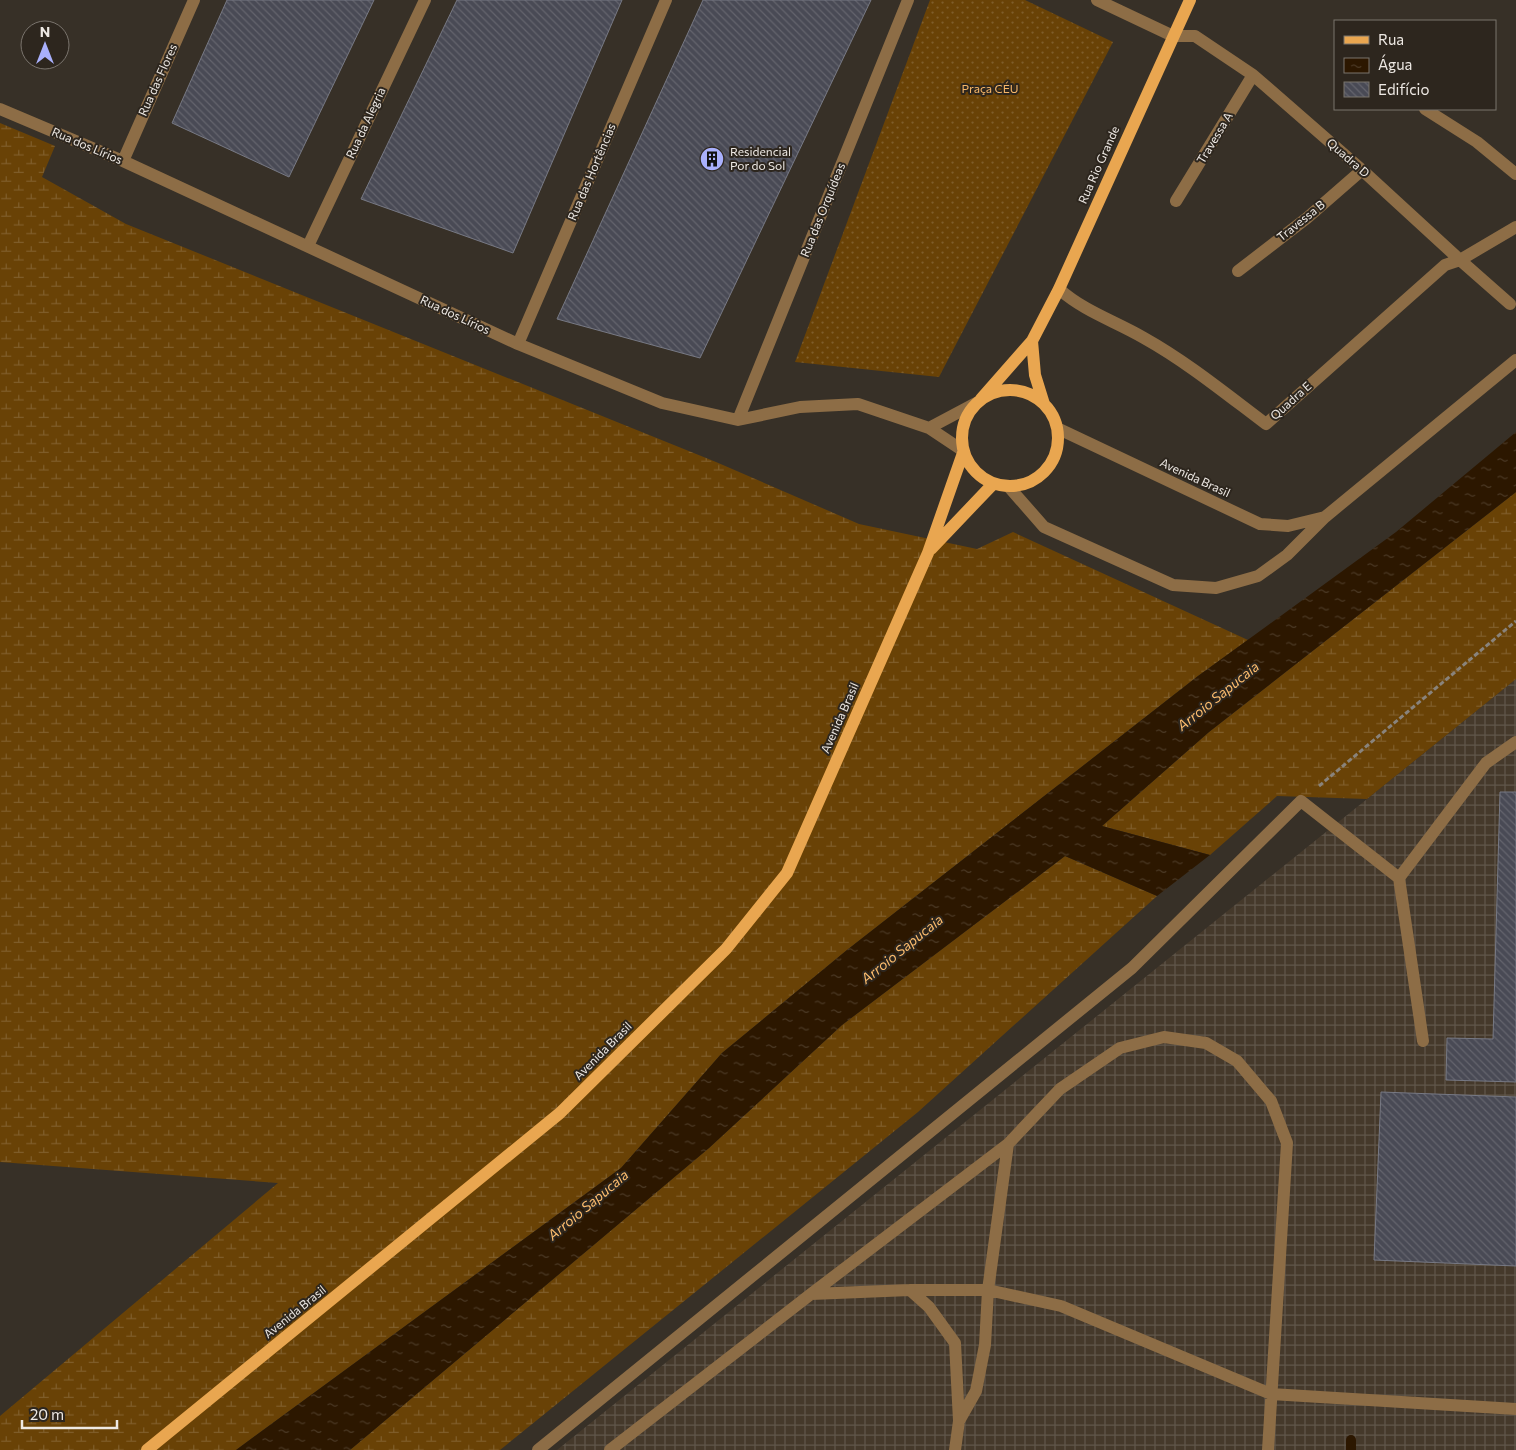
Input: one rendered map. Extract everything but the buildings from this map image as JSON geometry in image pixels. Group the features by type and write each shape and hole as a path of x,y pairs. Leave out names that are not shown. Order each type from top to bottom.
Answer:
{"main road":[{"name":"Rua Rio Grande","path":"978,401 1032,341 1058,290 1190,0"},
{"path":"1032,341 1035,375 1042,401 1045,404 1058,429 1058,444 1055,458 1047,470 1036,480 1023,486 1009,487 993,484 980,477 970,466 962,452 961,433 966,417 978,401 993,392 1021,391 1034,396 1045,404"},
{"name":"Avenida Brasil","path":"147,1450 560,1113 726,949 788,873 928,553 962,452"},
{"name":"Avenida Brasil","path":"928,553 993,484"}],"street":[{"name":"Rua das Flores","path":"122,161 194,0"},
{"name":"Rua da Alegria","path":"308,246 425,0"},
{"name":"Rua das Hortências","path":"518,344 666,0"},
{"name":"Rua das Orquídeas","path":"738,420 908,0"},
{"name":"Quadra D","path":"1097,0 1174,36 1195,36 1253,75 1362,170 1510,304"},
{"name":"Travessa A","path":"1176,201 1253,75"},
{"name":"Rua dos Lírios","path":"0,109 122,161 518,344 662,404 738,420 800,407 858,404 929,428 962,452"},
{"path":"1426,110 1477,142 1516,174"},
{"name":"Travessa B","path":"1238,271 1307,218 1362,170"},
{"path":"1460,260 1516,227"},
{"name":"Quadra E","path":"1058,290 1074,303 1145,338 1266,424 1445,265 1460,260"},
{"name":"Avenida Brasil","path":"1009,487 1044,527 1174,585 1216,588 1258,576 1287,555 1325,517 1516,360"},
{"path":"929,428 978,401"},
{"name":"Avenida Brasil","path":"1058,429 1260,524 1288,526 1325,517"},
{"path":"1399,878 1486,763 1516,742"},
{"path":"538,1450 1132,968 1301,801 1399,878 1423,1041"},
{"path":"610,1450 1008,1144 1060,1089 1120,1048 1164,1037 1206,1043 1237,1061 1272,1101 1287,1143 1268,1450"},
{"path":"959,1421 976,1391 985,1345 988,1290 1008,1144"},
{"path":"811,1294 910,1290 988,1290 1061,1306 1272,1394 1516,1409"},
{"path":"910,1290 929,1307 955,1343 959,1421 956,1450"}],"path":[{"path":"1301,801 1516,621"}],"shaded area":[{"path":"1516,679 1516,1450 557,1450 1367,799"}],"green space":[{"name":"Praça CÉU","path":"930,0 1025,0 1113,42 939,377 795,362"},
{"path":"0,123 55,146 42,177 126,224 716,462 859,524 977,549 1013,532 1248,640 1198,676 847,950 722,1053 621,1168 236,1450 0,1450 0,1416 278,1183 0,1162"},
{"path":"1516,492 1516,679 1367,799 1277,796 1210,855 1102,826 1209,732"},
{"path":"1065,856 1157,896 918,1112 500,1450 350,1450 709,1148 842,1025"}],"water":[{"name":"Arroio Sapucaia","path":"1516,432 1516,492 1209,732 1102,826 1210,855 1157,896 1065,856 842,1025 709,1148 350,1450 236,1450 621,1168 722,1053 847,950 1198,676 1396,532"}],"waterway":[{"path":"1351,1440 1351,1450"}],"place":[{"name":"Residencial Por do Sol","path":"712,159"}]}
